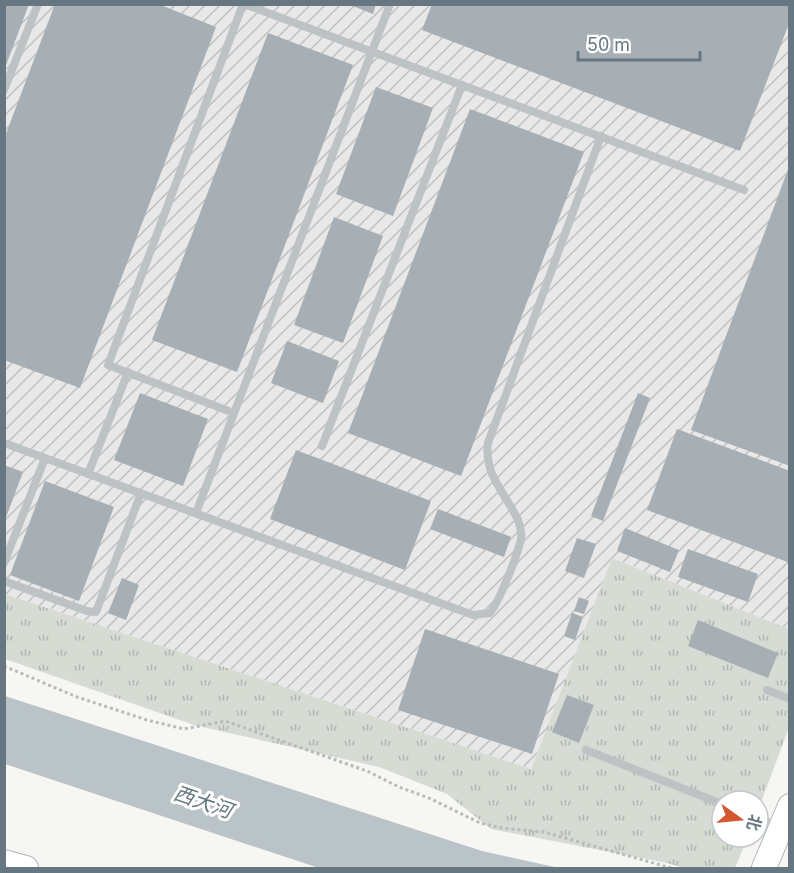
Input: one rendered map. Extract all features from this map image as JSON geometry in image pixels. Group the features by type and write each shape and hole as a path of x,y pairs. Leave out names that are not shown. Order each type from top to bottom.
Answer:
{"street":[{"path":"764,868 785,817"},
{"path":"4,862 26,868"}],"lane":[{"path":"4,90 38,4"},
{"path":"234,413 108,365 243,4 744,190"},
{"path":"196,513 390,4"},
{"path":"322,446 462,85"},
{"path":"4,443 473,615 490,613 499,597 521,535 518,520 489,470 488,443 601,136"},
{"path":"88,474 128,372"},
{"path":"4,563 45,458"},
{"path":"4,581 96,612 141,493"},
{"path":"767,690 789,699"},
{"path":"586,750 710,799"},
{"path":"770,818 785,817"}],"path":[{"path":"4,666 77,697 147,720 184,729 225,722 243,727 367,771 480,823 502,828 544,832 670,868"}],"shaded area":[{"path":"5,5 789,5 789,629 612,558 531,769 5,594"}],"green space":[{"path":"612,558 789,629 789,728 766,789 710,789 710,849 743,849 735,868 684,868 491,829 447,794 379,767 194,725 5,659 5,594 531,769"}],"water":[{"name":"西大河","path":"5,696 482,851 559,868 319,868 5,764"}],"building":[{"path":"4,4 29,4 5,68 4,68"},
{"path":"55,4 158,4 216,27 80,388 4,360 4,139"},
{"path":"348,4 376,4 373,14"},
{"path":"432,4 790,4 790,21 740,151 422,30"},
{"path":"268,33 353,65 237,372 152,340"},
{"path":"376,87 433,108 393,216 336,194"},
{"path":"470,109 584,152 461,476 348,433"},
{"path":"790,164 790,466 691,430"},
{"path":"334,217 383,236 343,343 294,325"},
{"path":"287,341 339,361 323,403 271,383"},
{"path":"140,393 208,419 183,486 114,460"},
{"path":"638,393 650,398 603,521 591,516"},
{"path":"677,429 790,471 790,563 647,510"},
{"path":"296,450 431,501 405,570 270,519"},
{"path":"4,465 23,472 5,520 4,520"},
{"path":"45,481 114,507 79,601 10,575"},
{"path":"438,509 511,537 504,557 430,529"},
{"path":"625,528 679,550 670,572 617,551"},
{"path":"577,538 596,544 584,578 565,571"},
{"path":"688,549 758,574 748,602 678,577"},
{"path":"122,578 139,585 126,620 108,613"},
{"path":"579,597 589,601 584,614 574,611"},
{"path":"572,613 583,617 575,640 564,636"},
{"path":"698,620 778,653 768,678 688,646"},
{"path":"425,629 559,674 532,754 398,710"},
{"path":"567,695 594,705 579,743 552,732"}]}
